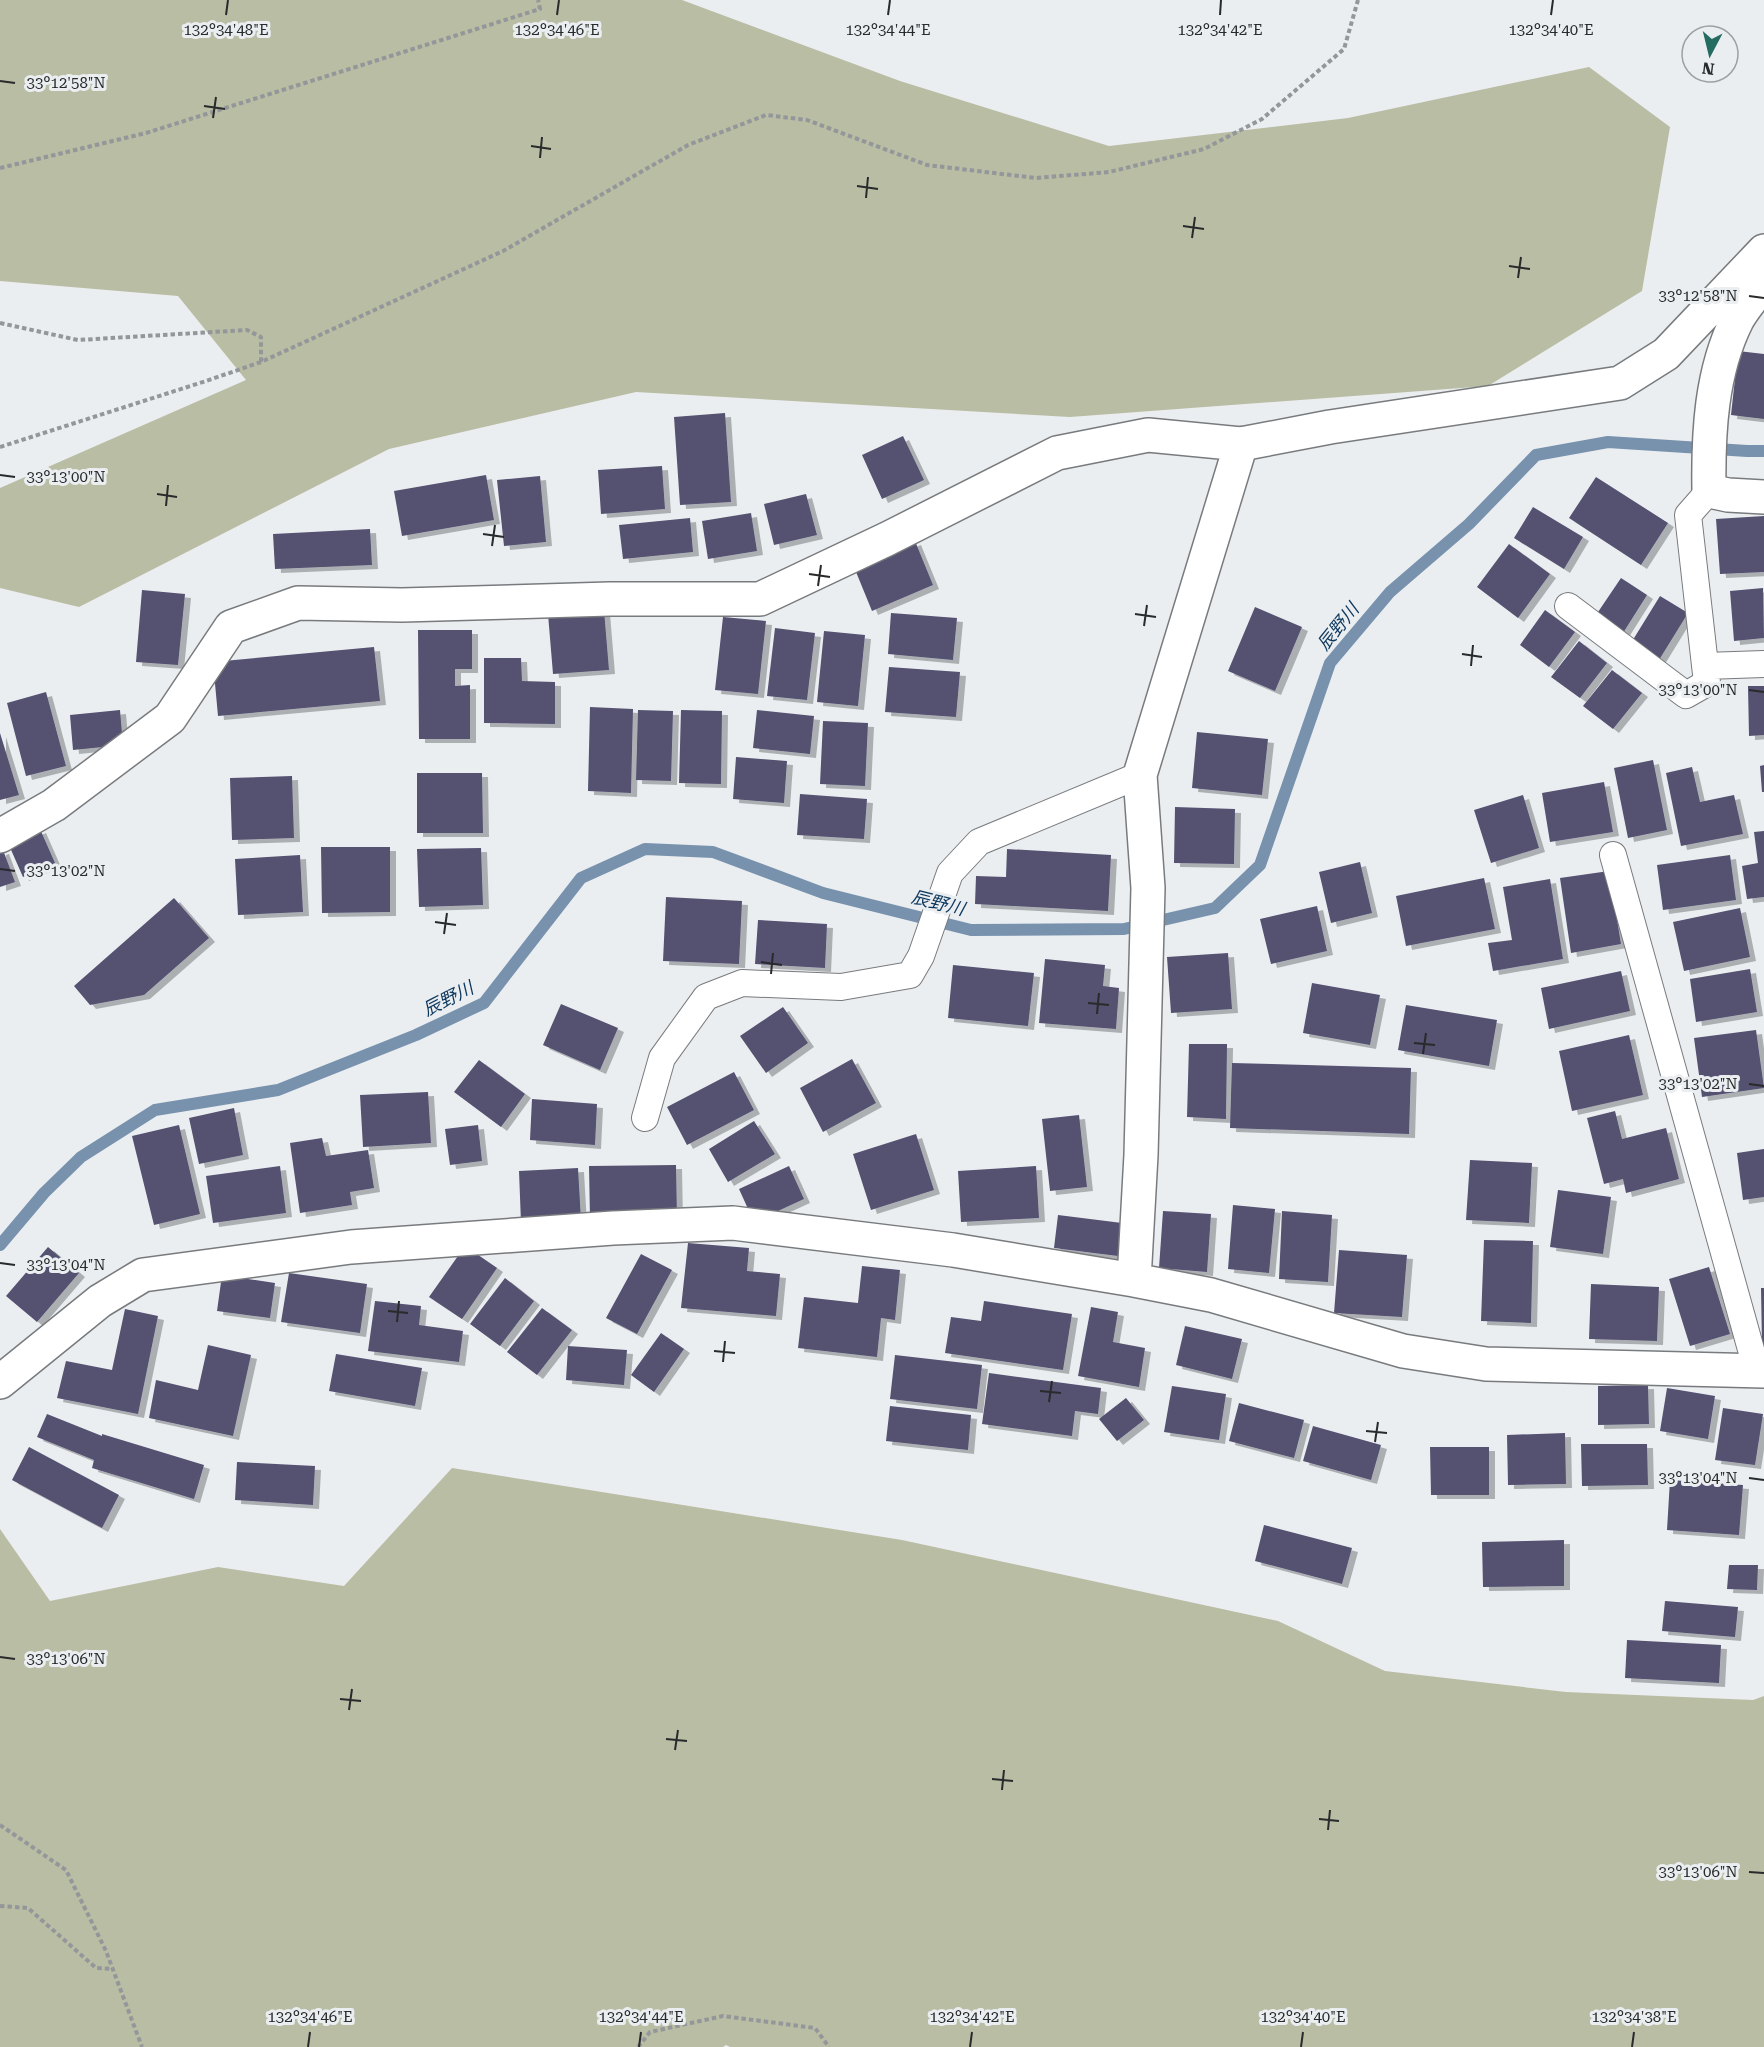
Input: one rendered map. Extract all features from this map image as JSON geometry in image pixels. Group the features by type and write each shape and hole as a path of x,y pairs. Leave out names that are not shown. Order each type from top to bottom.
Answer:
{"street":[{"path":"0,836 54,804 170,718 231,627 298,603 402,605 610,599 760,599 887,539 1058,453 1148,435 1241,444 1330,426 1620,383 1666,354 1764,251"},
{"path":"1764,283 1738,318 1720,359 1710,428 1709,491 1728,495 1764,496"},
{"path":"1134,1280 1148,888 1140,776 1241,444"},
{"path":"0,1382 100,1301 144,1275 351,1247 613,1228 733,1223 953,1250 1134,1280 1211,1295 1403,1351 1486,1364 1760,1371"}],"lane":[{"path":"1568,606 1686,695 1707,683 1688,515 1709,491"},
{"path":"1705,666 1764,664"},
{"path":"645,1118 663,1058 706,997 742,983 841,987 910,975 921,956 950,873 979,842 1140,776"},
{"path":"1613,855 1760,1371"}],"path":[{"path":"0,168 146,133 540,9 538,0"},
{"path":"0,447 261,362 503,251 688,145 766,115 807,120 927,165 1036,178 1109,172 1204,149 1262,119 1344,49 1358,0"},
{"path":"0,322 78,340 247,330 261,337 261,362"},
{"path":"0,1825 66,1870 112,1969 142,2047"},
{"path":"0,1906 28,1908 96,1968 112,1969"},
{"path":"638,2047 650,2032 723,2016 815,2028 829,2047"}],"green space":[{"path":"0,0 682,0 900,81 1109,146 1348,118 1589,67 1670,127 1642,291 1488,386 1070,417 636,392 389,449 79,607 0,588 0,488 246,380 178,296 0,281"},
{"path":"452,1468 902,1540 1278,1621 1385,1671 1566,1692 1753,1700 1764,1696 1764,2047 730,2047 726,2045 723,2047 0,2047 0,1529 50,1601 218,1567 344,1586"}],"building":[{"path":"1738,351 1764,354 1764,419 1731,415"},
{"path":"725,413 731,502 680,505 674,417"},
{"path":"903,436 924,480 882,499 862,455"},
{"path":"662,466 665,509 601,514 598,470"},
{"path":"486,475 494,520 402,536 394,491"},
{"path":"540,476 546,542 504,546 497,480"},
{"path":"1596,477 1668,523 1641,565 1569,518"},
{"path":"806,494 817,535 774,545 764,504"},
{"path":"1533,507 1583,537 1564,569 1514,538"},
{"path":"751,513 757,551 708,559 702,521"},
{"path":"1764,516 1764,572 1720,574 1716,519"},
{"path":"690,518 693,552 623,559 619,525"},
{"path":"370,529 372,565 275,569 273,534"},
{"path":"915,541 933,585 872,611 854,567"},
{"path":"1509,544 1550,574 1518,618 1477,587"},
{"path":"1621,578 1647,595 1623,633 1596,615"},
{"path":"1763,588 1764,638 1734,641 1730,591"},
{"path":"142,590 185,594 178,665 136,662"},
{"path":"1660,596 1688,613 1659,660 1631,643"},
{"path":"1255,607 1302,627 1275,691 1228,671"},
{"path":"604,610 609,670 553,674 548,614"},
{"path":"1545,610 1575,632 1549,667 1520,645"},
{"path":"891,613 957,618 953,660 888,654"},
{"path":"723,617 766,621 758,694 715,690"},
{"path":"775,628 815,633 807,700 767,696"},
{"path":"418,630 472,630 472,669 455,669 455,686 470,685 470,739 419,739"},
{"path":"824,631 865,635 858,706 817,702"},
{"path":"1579,641 1607,663 1580,698 1551,677"},
{"path":"374,647 380,701 218,716 213,662"},
{"path":"484,658 521,658 522,681 555,682 555,724 484,723"},
{"path":"889,667 960,672 956,717 885,712"},
{"path":"1612,670 1642,693 1613,729 1583,706"},
{"path":"1748,686 1764,686 1764,735 1749,736"},
{"path":"46,692 66,766 26,776 7,703"},
{"path":"590,707 633,709 631,793 588,791"},
{"path":"120,710 123,745 73,750 70,715"},
{"path":"638,710 673,711 671,781 636,780"},
{"path":"681,710 722,711 721,784 679,783"},
{"path":"757,710 814,716 810,754 753,748"},
{"path":"823,721 868,723 865,786 820,784"},
{"path":"1197,732 1268,739 1262,795 1192,788"},
{"path":"0,733 19,795 0,800"},
{"path":"736,757 787,761 784,803 733,799"},
{"path":"1653,760 1667,830 1628,838 1614,768"},
{"path":"1764,765 1764,792 1762,792 1760,766"},
{"path":"1692,767 1700,802 1734,795 1743,834 1681,846 1666,773"},
{"path":"417,773 482,773 483,833 417,833"},
{"path":"292,776 294,838 232,840 230,778"},
{"path":"1604,782 1613,832 1550,842 1542,793"},
{"path":"800,794 867,799 864,839 797,835"},
{"path":"1523,795 1539,848 1491,863 1474,810"},
{"path":"1175,807 1235,809 1234,864 1174,863"},
{"path":"40,829 55,863 23,877 8,843"},
{"path":"1764,831 1764,897 1747,899 1742,866 1758,863 1754,832"},
{"path":"321,847 390,847 390,912 322,913"},
{"path":"481,848 483,905 419,907 417,849"},
{"path":"1007,849 1111,855 1108,911 975,904 976,876 1006,877"},
{"path":"3,850 15,882 0,887 0,851"},
{"path":"300,855 303,912 238,915 235,859"},
{"path":"1730,855 1736,900 1663,910 1657,865"},
{"path":"1360,862 1372,913 1331,923 1319,872"},
{"path":"1609,871 1621,944 1571,953 1560,878"},
{"path":"1484,878 1495,929 1406,946 1396,896"},
{"path":"1550,879 1563,959 1493,971 1488,943 1512,940 1503,887"},
{"path":"666,897 742,901 739,964 663,961"},
{"path":"174,898 209,938 144,995 90,1005 74,986"},
{"path":"1317,906 1327,951 1271,964 1260,919"},
{"path":"1740,908 1750,957 1684,971 1673,922"},
{"path":"758,920 827,924 825,968 755,964"},
{"path":"1228,953 1232,1009 1171,1013 1167,957"},
{"path":"1045,959 1105,965 1103,986 1119,988 1116,1029 1039,1023"},
{"path":"953,965 1034,973 1028,1026 948,1018"},
{"path":"1750,969 1757,1012 1696,1022 1690,979"},
{"path":"1621,971 1630,1011 1549,1029 1541,988"},
{"path":"1312,983 1380,995 1370,1045 1303,1033"},
{"path":"561,1004 618,1028 600,1070 543,1045"},
{"path":"1406,1005 1497,1020 1489,1066 1398,1050"},
{"path":"783,1007 808,1043 766,1073 740,1036"},
{"path":"1756,1030 1764,1088 1702,1097 1694,1038"},
{"path":"1629,1035 1643,1095 1572,1111 1559,1051"},
{"path":"1189,1044 1227,1044 1226,1119 1187,1117"},
{"path":"852,1059 876,1103 823,1132 800,1088"},
{"path":"479,1060 525,1094 501,1127 454,1092"},
{"path":"1232,1063 1411,1068 1409,1134 1230,1128"},
{"path":"734,1072 754,1110 687,1145 667,1107"},
{"path":"428,1092 431,1143 363,1147 360,1095"},
{"path":"532,1099 597,1104 595,1145 530,1140"},
{"path":"234,1108 243,1155 199,1164 189,1118"},
{"path":"1615,1111 1622,1139 1666,1128 1679,1179 1626,1193 1623,1179 1604,1184 1587,1118"},
{"path":"1079,1115 1087,1187 1050,1191 1042,1119"},
{"path":"754,1121 775,1154 728,1182 709,1149"},
{"path":"179,1125 200,1214 154,1225 132,1136"},
{"path":"478,1125 482,1161 450,1165 445,1129"},
{"path":"916,1134 934,1190 871,1210 853,1154"},
{"path":"322,1138 326,1156 368,1150 374,1188 350,1192 352,1205 300,1213 290,1143"},
{"path":"1764,1149 1764,1197 1743,1200 1737,1153"},
{"path":"1470,1160 1532,1163 1529,1223 1466,1220"},
{"path":"676,1165 677,1218 590,1219 589,1166"},
{"path":"280,1166 286,1213 213,1223 206,1176"},
{"path":"789,1166 804,1199 754,1222 739,1189"},
{"path":"1036,1166 1039,1218 961,1222 958,1171"},
{"path":"578,1168 581,1220 521,1223 519,1171"},
{"path":"1558,1190 1611,1197 1603,1254 1550,1247"},
{"path":"1233,1205 1275,1209 1269,1273 1228,1269"},
{"path":"1163,1211 1211,1214 1207,1272 1159,1268"},
{"path":"1282,1211 1332,1215 1328,1282 1279,1279"},
{"path":"1058,1215 1122,1223 1118,1256 1054,1248"},
{"path":"1484,1240 1533,1241 1531,1323 1481,1321"},
{"path":"688,1243 749,1248 747,1271 780,1274 776,1316 681,1308"},
{"path":"465,1246 497,1268 462,1319 429,1297"},
{"path":"48,1247 79,1273 37,1322 6,1296"},
{"path":"1339,1250 1407,1255 1402,1317 1334,1313"},
{"path":"641,1254 672,1270 637,1334 606,1318"},
{"path":"862,1266 900,1270 895,1320 881,1318 877,1357 798,1348 804,1297 858,1303"},
{"path":"1709,1267 1730,1334 1690,1346 1669,1279"},
{"path":"289,1273 367,1284 360,1333 281,1322"},
{"path":"222,1275 275,1283 270,1318 217,1311"},
{"path":"505,1278 534,1301 500,1346 470,1324"},
{"path":"1591,1284 1659,1287 1657,1341 1589,1339"},
{"path":"1761,1288 1764,1288 1764,1345 1762,1345"},
{"path":"375,1301 421,1306 419,1325 463,1331 459,1362 368,1351"},
{"path":"984,1301 1072,1314 1063,1370 945,1353 951,1317 981,1321"},
{"path":"1091,1307 1118,1312 1113,1342 1145,1348 1139,1387 1078,1376"},
{"path":"542,1308 572,1330 537,1375 507,1352"},
{"path":"125,1309 158,1316 138,1414 57,1398 66,1361 112,1370"},
{"path":"1185,1326 1242,1339 1232,1379 1176,1365"},
{"path":"661,1333 684,1349 654,1392 631,1375"},
{"path":"208,1345 251,1355 233,1436 149,1418 156,1380 198,1390"},
{"path":"568,1346 627,1350 624,1385 566,1380"},
{"path":"336,1354 422,1368 415,1406 329,1391"},
{"path":"895,1355 982,1365 977,1409 890,1399"},
{"path":"989,1373 1101,1388 1098,1414 1075,1411 1072,1436 982,1424"},
{"path":"1648,1385 1649,1424 1598,1425 1598,1386"},
{"path":"1172,1386 1226,1394 1219,1440 1164,1432"},
{"path":"1667,1388 1715,1396 1708,1439 1660,1431"},
{"path":"1126,1398 1144,1420 1117,1441 1099,1419"},
{"path":"1239,1403 1304,1420 1294,1458 1229,1441"},
{"path":"890,1406 971,1415 968,1450 886,1441"},
{"path":"1723,1408 1763,1414 1755,1465 1715,1460"},
{"path":"47,1414 102,1436 102,1434 204,1465 194,1499 92,1468 94,1460 37,1437"},
{"path":"1313,1426 1381,1445 1371,1480 1303,1461"},
{"path":"1565,1433 1566,1484 1508,1485 1507,1435"},
{"path":"1581,1444 1647,1444 1648,1485 1582,1486"},
{"path":"29,1447 119,1495 102,1528 12,1480"},
{"path":"1430,1447 1489,1447 1489,1495 1431,1495"},
{"path":"237,1462 315,1466 313,1505 235,1500"},
{"path":"1670,1480 1743,1485 1739,1535 1667,1530"},
{"path":"1264,1525 1352,1548 1342,1584 1255,1561"},
{"path":"1564,1540 1564,1586 1483,1587 1482,1542"},
{"path":"1729,1565 1758,1565 1757,1590 1727,1589"},
{"path":"1665,1601 1738,1607 1735,1637 1662,1631"},
{"path":"1627,1640 1721,1645 1719,1683 1625,1678"}],"waterway":[{"name":"辰野川","path":"0,1245 44,1193 81,1157 155,1110 278,1090 416,1035 484,1003 581,878 645,849 713,852 823,893 971,930 1124,929 1215,908 1260,865 1330,663 1390,592 1469,524 1536,455 1608,442 1764,451"}]}
